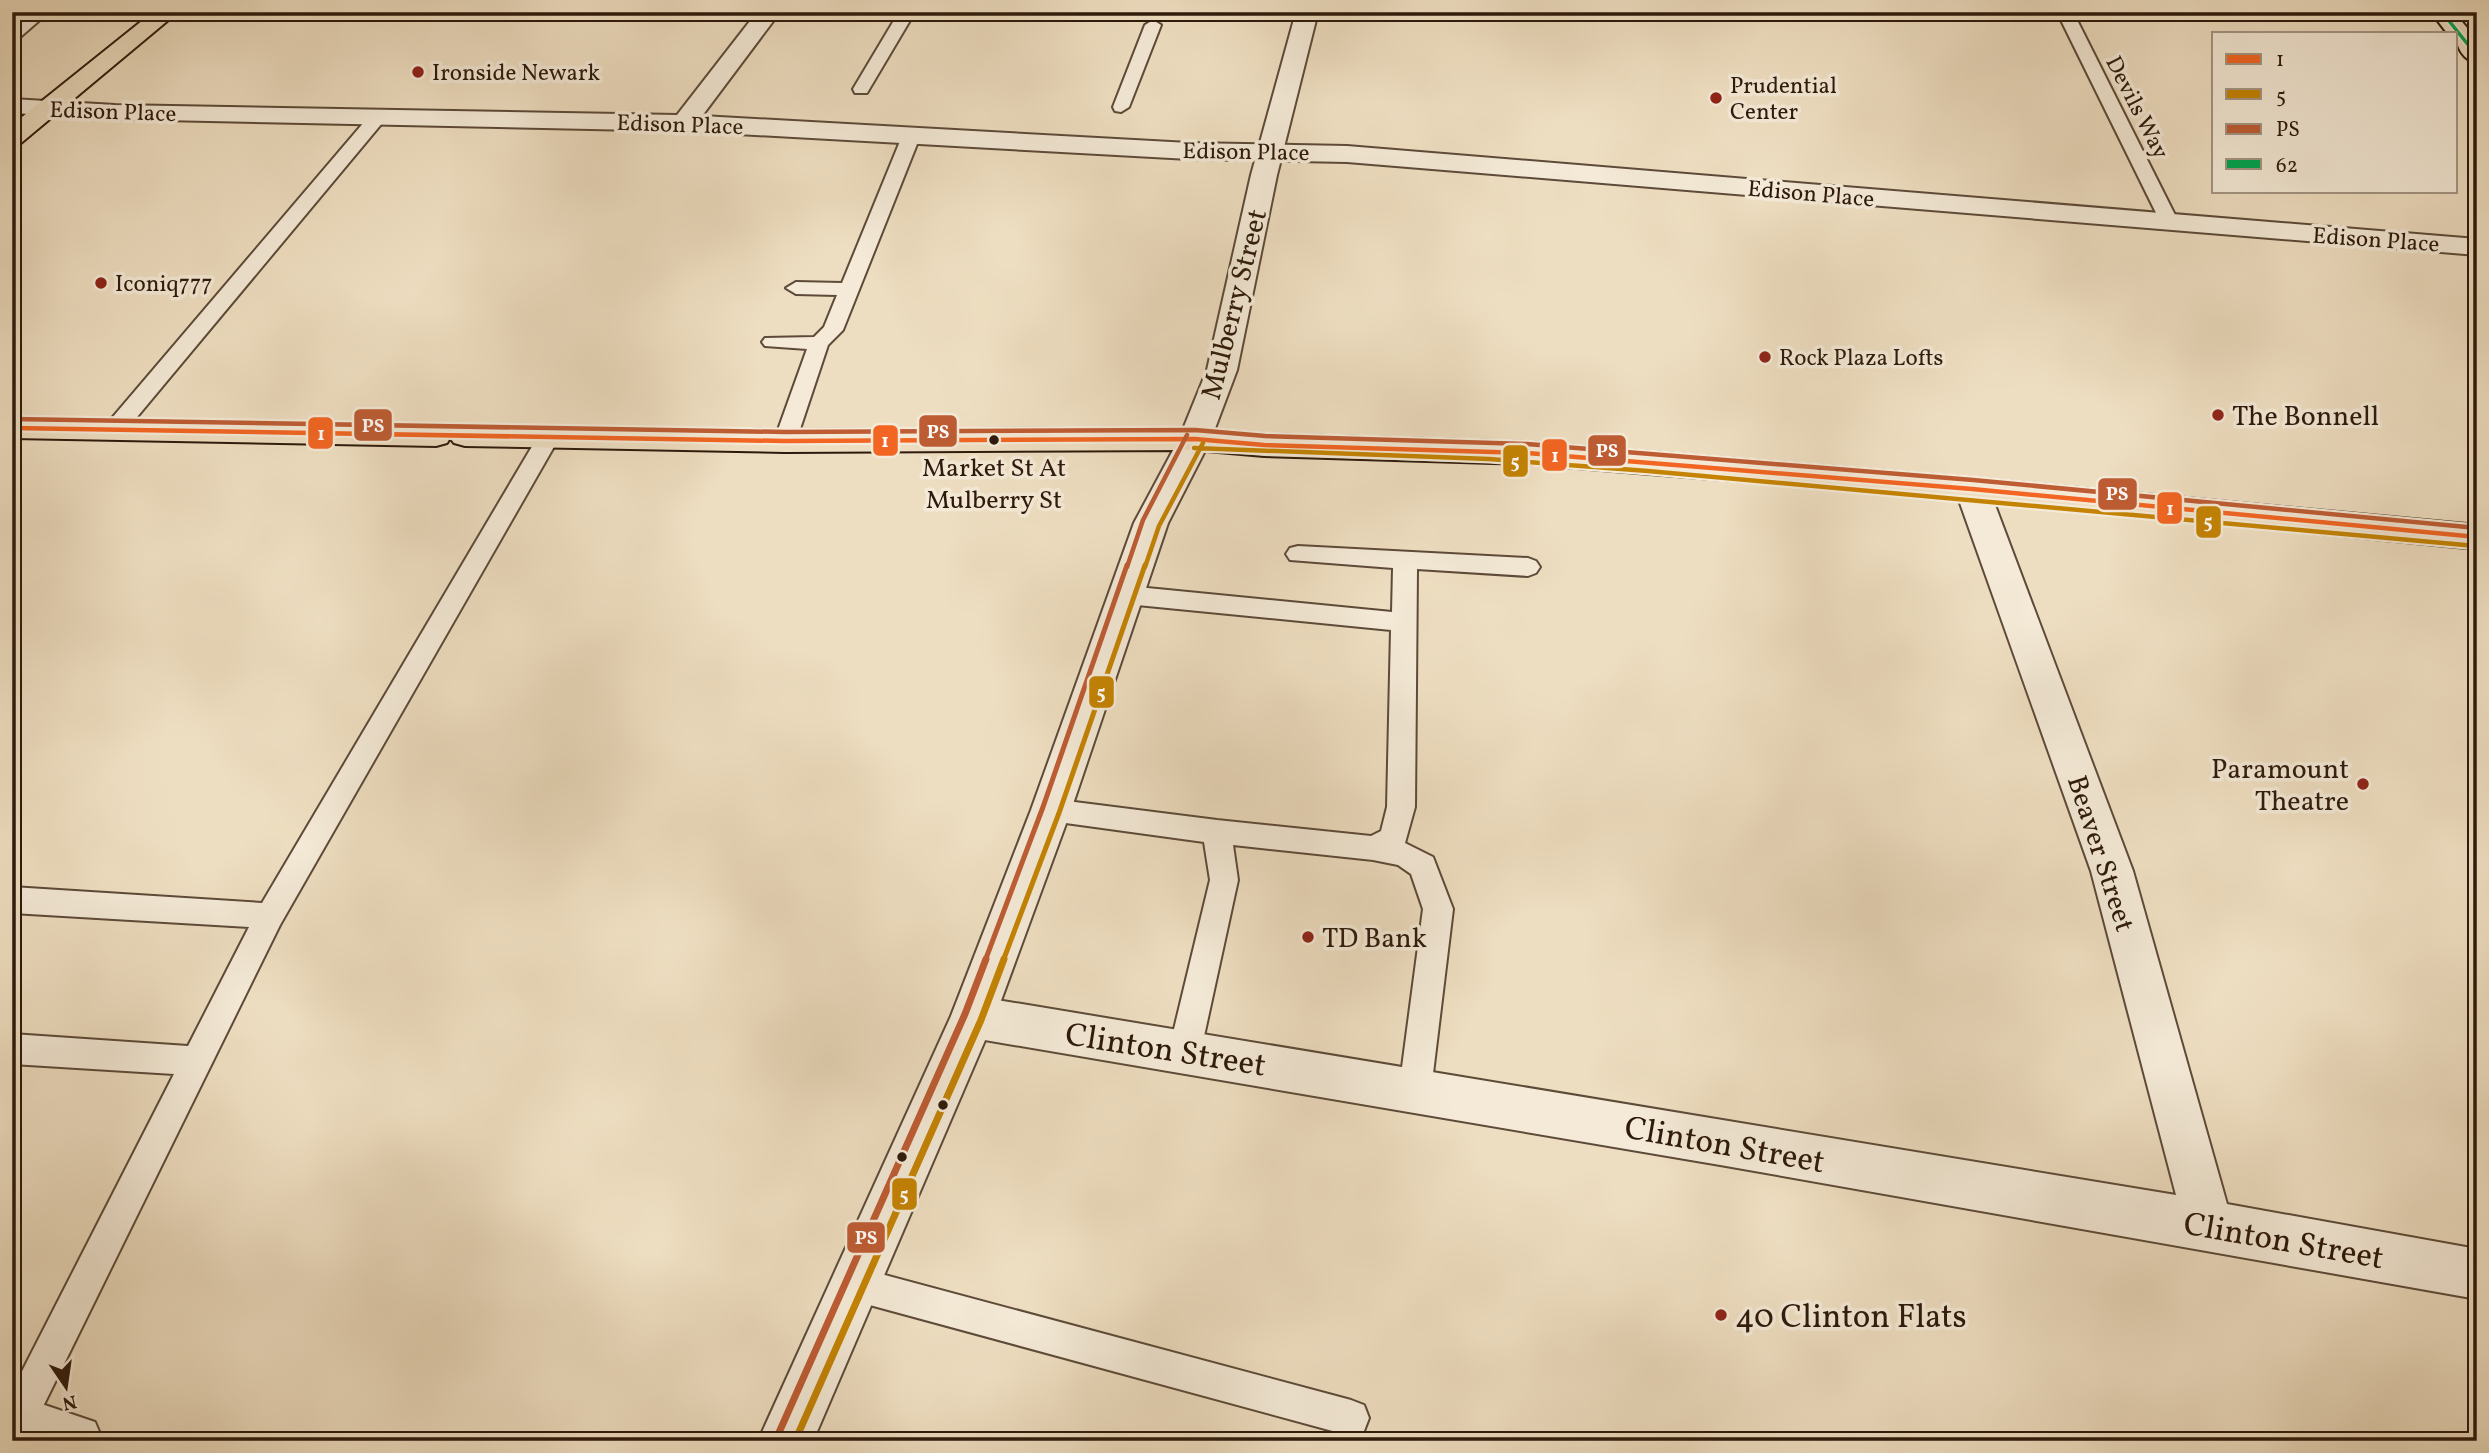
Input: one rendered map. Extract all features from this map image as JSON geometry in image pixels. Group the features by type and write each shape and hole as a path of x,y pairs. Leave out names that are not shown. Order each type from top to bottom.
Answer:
{"main road":[{"path":"12,138 167,12"},
{"path":"2442,12 2458,32"},
{"path":"2458,32 2477,56"},
{"path":"12,428 548,438 1195,439 1264,445 1527,453 1972,489 2477,537"}],"street":[{"path":"684,122 769,12"},
{"name":"Mulberry Street","path":"785,1441 973,1017 1051,810 1151,523 1212,401 1222,370 1270,153 1307,12"},
{"name":"Edison Place","path":"12,106 377,118 684,122 1176,150 1347,154 2477,247"},
{"name":"Beaver Street","path":"1972,489 2112,872 2208,1224"},
{"name":"Clinton Street","path":"973,1017 1185,1050 2208,1224 2477,1273"},
{"path":"14,1422 76,1441"}],"lane":[{"path":"12,36 41,12"},
{"path":"861,89 907,12"},
{"name":"Devils Way","path":"2065,12 2170,223"},
{"path":"1121,107 1153,25"},
{"path":"114,430 377,118"},
{"path":"785,440 819,343 833,330 912,134"},
{"path":"796,288 849,289"},
{"path":"772,342 819,343"},
{"path":"14,1422 270,916 548,438"},
{"path":"1298,554 1528,567"},
{"path":"1373,848 1393,838 1401,807 1405,560"},
{"path":"1127,595 1404,622"},
{"path":"1051,810 1217,832 1373,848 1405,855 1423,866 1438,909 1415,1090"},
{"path":"1185,1050 1224,880 1217,832"},
{"path":"12,900 270,916"},
{"path":"12,1049 197,1061"},
{"path":"855,1284 1351,1419"}],"transit line":[{"name":"62","path":"2442,12 2458,32"},
{"name":"62","path":"2458,32 2477,56"},
{"name":"PS","path":"12,419 785,432 1195,430 1265,436 1527,444 1973,480 2477,528"},
{"name":"1","path":"12,428 785,441 1195,439 1264,445 1527,453 1972,489 2477,537"},
{"name":"PS","path":"777,1437 965,1014 1043,807 1143,520 1187,435"},
{"name":"5","path":"795,1441 981,1020 1059,813 1159,526 1203,443"},
{"name":"5","path":"1194,448 1489,459 1648,471 2476,546"}],"place":[{"name":"Ironside Newark","path":"418,72"},
{"name":"Prudential Center","path":"1716,98"},
{"name":"Iconiq777","path":"101,283"},
{"name":"Rock Plaza Lofts","path":"1765,357"},
{"name":"The Bonnell","path":"2218,415"},
{"name":"Market St At Mulberry St","path":"994,440"},
{"name":"Paramount Theatre","path":"2363,784"},
{"name":"TD Bank","path":"1308,937"},
{"name":"40 Clinton Flats","path":"1721,1315"}]}
